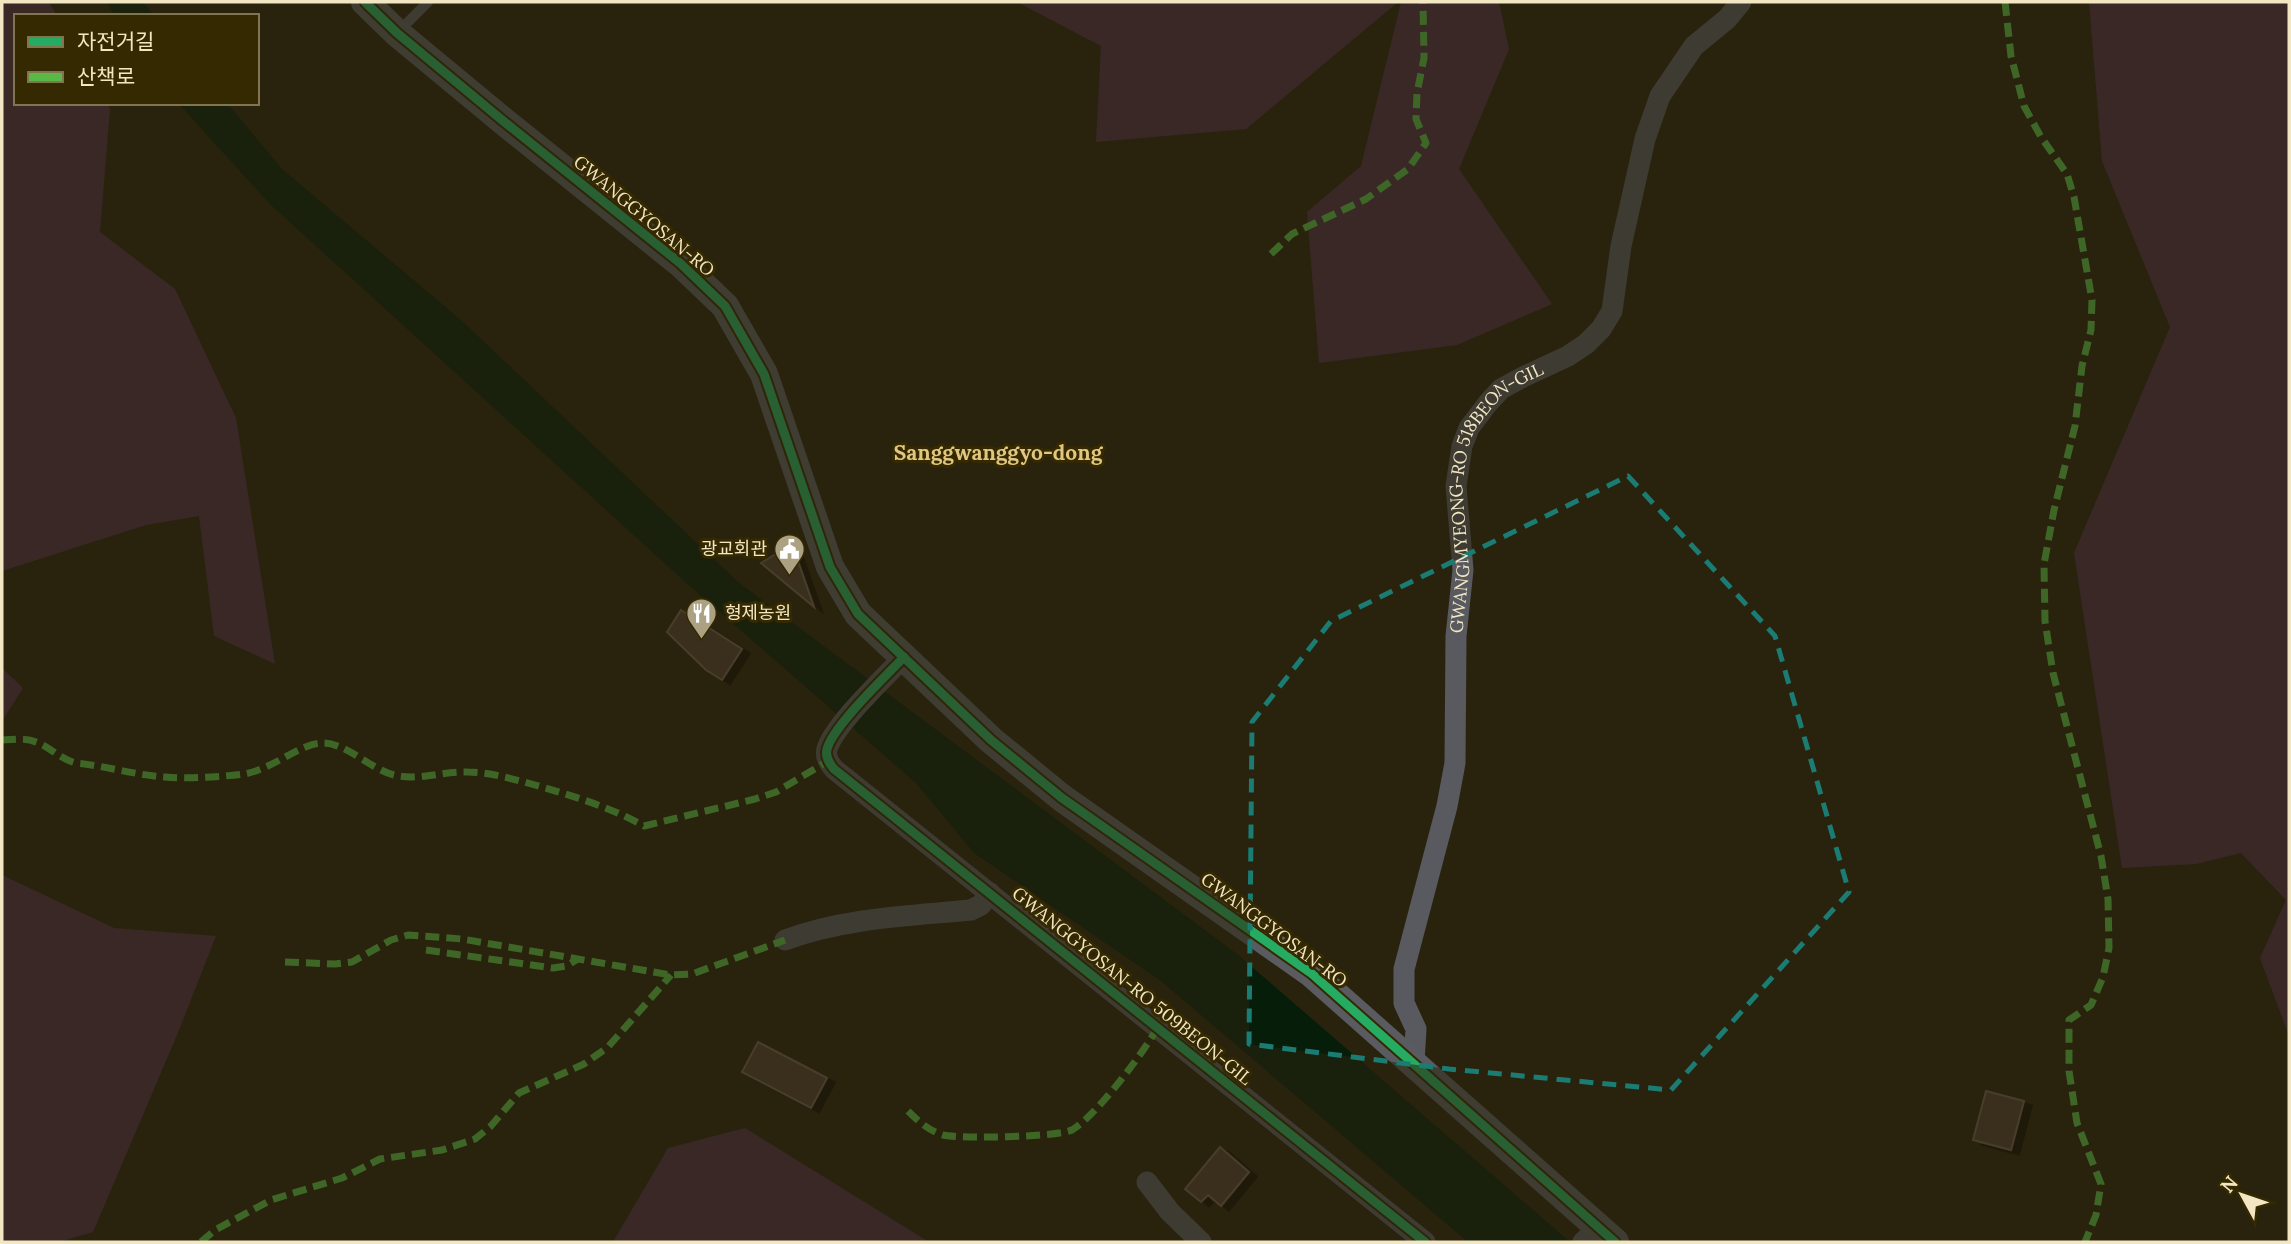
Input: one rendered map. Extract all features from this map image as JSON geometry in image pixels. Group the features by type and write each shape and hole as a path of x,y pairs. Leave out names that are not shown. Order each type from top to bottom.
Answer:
{"street":[{"name":"GWANGGYOSAN-RO","path":"365,2 397,33 680,263 725,306 764,374 830,567 858,614 991,740 1062,798 1311,973 1414,1062 1599,1238"},
{"name":"GWANGMYEONG-RO 518BEON-GIL","path":"1414,1062 1416,1029 1404,1003 1404,969 1447,806 1455,763 1456,636 1463,569 1456,486 1462,446 1469,428 1501,389 1577,350 1601,329 1612,311 1621,246 1645,139 1660,96 1694,46 1727,19 1741,2"},
{"name":"GWANGGYOSAN-RO 509BEON-GIL","path":"904,657 836,732 826,751 828,761 834,769 1425,1242"},
{"path":"785,940 811,930 889,918 971,910 981,905 990,893"},
{"path":"1147,1182 1170,1212 1200,1242"}],"lane":[{"path":"397,33 428,2"}],"highlighted area":[{"path":"1628,476 1775,636 1849,892 1671,1090 1449,1069 1249,1044 1252,722 1331,621"}],"shaded area":[{"path":"2,2 49,2 56,14 14,14 14,105 108,105 110,109 100,232 175,289 236,418 275,664 214,636 199,516 146,525 2,571"},
{"path":"107,2 143,2 152,14 114,14"},
{"path":"1017,2 1398,2 1246,129 1096,142 1101,46"},
{"path":"1401,2 1499,2 1509,49 1459,169 1552,304 1457,345 1319,363 1307,212 1361,166"},
{"path":"2089,2 2289,2 2289,1036 2260,958 2286,900 2241,853 2196,864 2122,868 2074,553 2170,327 2102,161"},
{"path":"180,105 229,105 282,169 462,321 738,582 1237,954 1570,1242 1468,1242 1161,981 974,853 916,783 683,580 270,204"},
{"path":"2,668 23,688 2,721"},
{"path":"2,875 114,928 216,936 93,1232 59,1242 2,1242"},
{"path":"745,1128 929,1242 613,1242 668,1148"}],"building":[{"name":"광교회관","path":"792,544 814,607 761,563"},
{"name":"형제농원","path":"681,610 742,649 722,680 706,670 667,632"},
{"path":"758,1042 827,1078 811,1108 742,1072"},
{"path":"1986,1091 2024,1101 2011,1150 1973,1140"},
{"path":"1220,1147 1249,1172 1221,1206 1208,1195 1201,1202 1185,1189"}],"marked path":[{"path":"1271,254 1292,234 1366,199 1408,169 1426,143 1416,119 1417,93 1424,58 1423,2"},
{"path":"2005,2 2011,56 2024,106 2041,137 2067,174 2074,197 2092,300 2091,330 2082,366 2075,426 2044,564 2045,621 2053,673 2101,856 2108,899 2109,948 2103,977 2091,1005 2069,1020 2069,1071 2077,1123 2101,1184 2096,1215 2085,1242"},
{"path":"2,740 32,740 76,763 154,776 184,778 254,772 305,747 331,744 394,775 412,777 468,772 502,776 591,802 644,826 776,792 828,761"},
{"path":"285,962 352,962 391,940 408,935 462,939 671,975 692,974 785,940"},
{"path":"426,950 553,968 566,966 578,959"},
{"path":"201,1242 215,1230 271,1200 342,1178 380,1159 442,1150 475,1139 490,1127 519,1093 584,1064 608,1047 671,975"},
{"path":"908,1111 933,1131 943,1135 1030,1136 1072,1130 1106,1098 1158,1027"}],"cycle path":[{"path":"365,2 397,33 680,263 725,306 764,374 830,567 858,614 991,740 1062,798 1311,973 1615,1242"},
{"path":"904,657 839,727 827,749 829,762 834,769 1425,1242"}],"place":[{"name":"광교회관","path":"790,576"},
{"name":"형제농원","path":"702,640"}],"district":[{"name":"Sanggwanggyo-dong","path":"998,453"}]}
